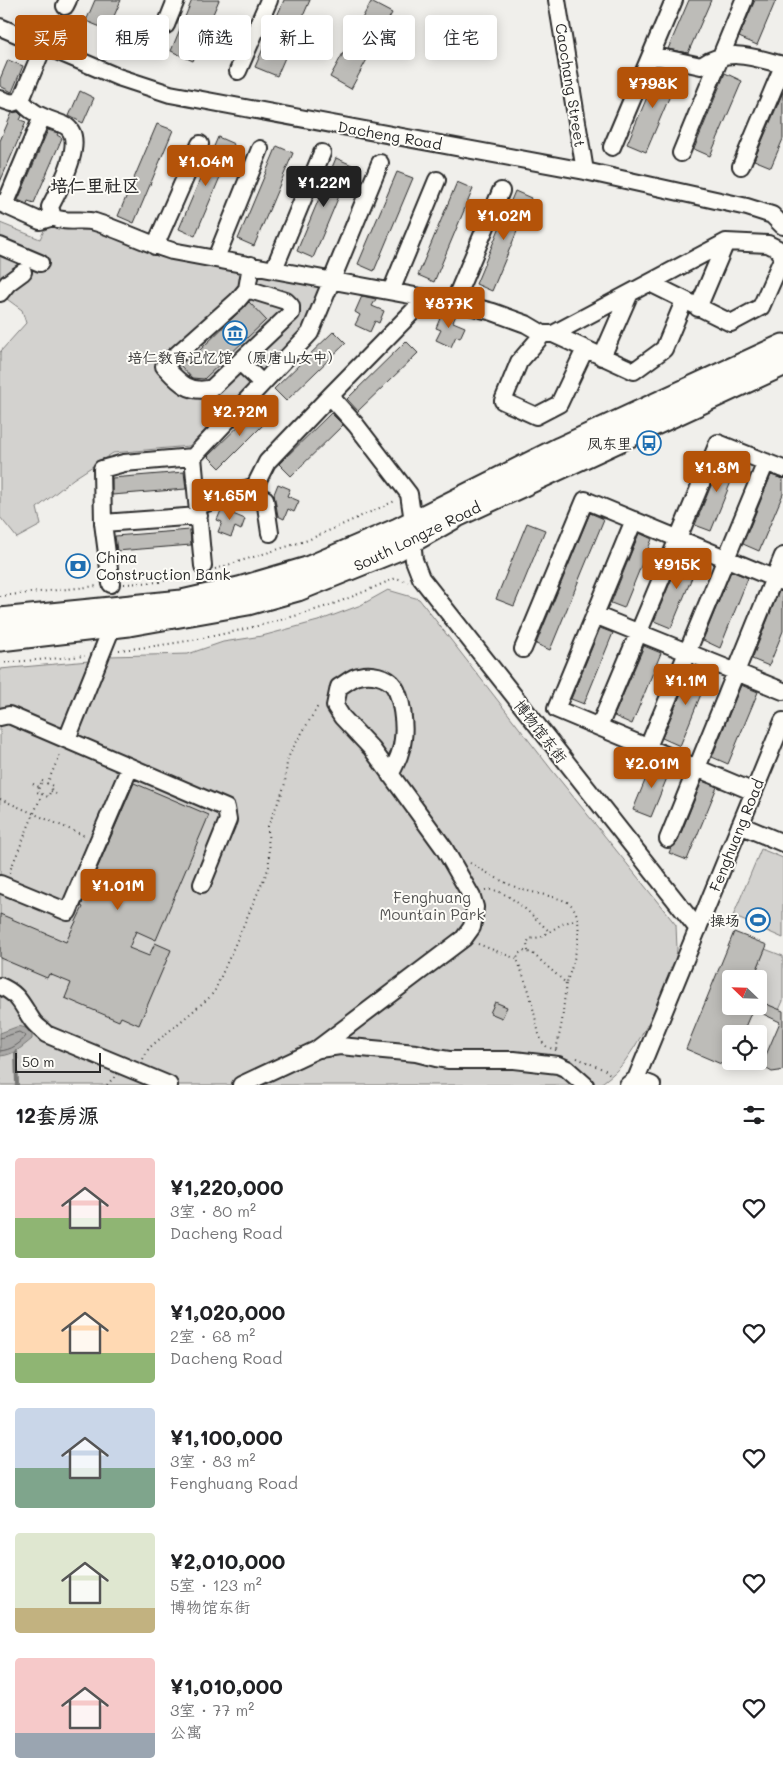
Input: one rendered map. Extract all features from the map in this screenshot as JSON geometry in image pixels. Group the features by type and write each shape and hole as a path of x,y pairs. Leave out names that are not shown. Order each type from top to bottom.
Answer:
{"main road":[{"name":"South Longze Road","path":"0,640 112,627 223,609 298,590 397,550 413,530 560,448 783,345"},
{"name":"South Longze Road","path":"0,618 192,599 307,568 457,516 783,364"}],"street":[{"path":"169,18 176,0"},
{"name":"Caochang Street","path":"557,0 585,171"},
{"path":"612,147 674,0"},
{"path":"681,153 744,0"},
{"path":"238,71 265,3"},
{"name":"Dacheng Road","path":"0,27 15,33"},
{"path":"651,55 701,66 721,56 755,57 783,66 741,166"},
{"path":"34,60 6,103 27,108 42,117 67,126 72,134 74,144 72,158 50,207 53,217"},
{"name":"Dacheng Road","path":"79,60 118,77 178,96 585,171 747,207 780,222"},
{"path":"42,117 2,204 40,221 53,217 59,220 94,222 155,246 172,250 391,292 454,302 493,312 526,324 634,371 664,349 726,242"},
{"path":"155,246 200,144"},
{"path":"216,258 260,149"},
{"path":"274,269 322,153"},
{"path":"111,584 103,523 102,469 124,463 193,457 310,333 380,163"},
{"path":"391,292 437,180"},
{"path":"454,302 501,191"},
{"path":"585,349 559,404 536,416 503,401 519,362 548,334 650,283 726,242 768,244 778,249 783,256 761,308 731,323 650,283"},
{"path":"0,246 40,263"},
{"path":"247,289 286,301 291,306 291,313 212,388 204,390 182,386 164,366 237,301 247,289 251,265"},
{"path":"0,293 8,283 23,272"},
{"path":"602,357 630,293"},
{"path":"103,523 199,510 255,486 267,462 426,298"},
{"path":"240,362 262,383"},
{"name":"博物馆东街","path":"330,396 356,425 409,494 414,560 421,578 698,929"},
{"path":"599,727 718,443 783,469"},
{"path":"193,457 203,570"},
{"path":"648,747 766,462"},
{"path":"255,486 259,496 265,499 270,533"},
{"path":"523,649 585,500 779,580"},
{"path":"634,520 556,709 754,792"},
{"path":"668,839 736,672 779,580 783,556"},
{"path":"595,614 783,691"},
{"path":"66,739 112,627"},
{"path":"242,1085 316,1050 464,938 472,927 475,907 472,897 444,848 390,774 372,749 342,717 335,706 339,687 359,676 381,676 394,686 404,724 399,758 390,774"},
{"path":"0,717 9,715 226,808 228,820 202,884"},
{"name":"Fenghuang Road","path":"632,1082 698,929 783,721"},
{"path":"2,885 68,912 130,767"},
{"path":"740,825 783,842"},
{"path":"0,986 9,990 21,1000 32,1021 46,1034 169,1085"},
{"path":"316,1050 340,1046 416,1053 449,1060 514,1060 558,1065 567,1069 585,1085"},
{"path":"632,1082 652,1085"}],"path":[{"path":"0,596 111,584 159,582 308,540 400,499"},
{"path":"0,663 85,656 102,651 159,646 203,638 318,609 396,578 407,581 412,586"},
{"path":"137,1072 143,1056 150,1048 210,997 215,990 269,866 268,826 282,793 290,753 318,706"},
{"path":"47,784 66,739"},
{"path":"42,781 53,786 48,797 37,792 39,787 42,781"},
{"path":"33,784 39,787"},
{"path":"50,791 56,794"},
{"path":"2,885 42,794"},
{"path":"0,799 98,842"},
{"path":"467,861 497,879 520,889 567,902 575,910 579,928 572,969 566,983 562,1022 556,1050 542,1042 529,991 517,959 518,954 528,951"},
{"path":"472,897 486,889 496,890 507,895 550,931"},
{"path":"566,983 528,951 527,944 529,939 541,937 562,924 577,919"},
{"path":"464,938 517,959"},
{"path":"572,1056 605,1070 612,1076"}],"green space":[{"path":"0,223 40,239 47,224 88,223 323,284 306,329 189,446 113,453 73,479 37,508 41,525 17,538 0,517 0,352 26,323 22,310 0,294"},
{"name":"Fenghuang Mountain Park","path":"388,590 419,599 551,769 676,925 677,949 671,974 649,1021 624,1062 599,1085 0,1085 0,669 89,661 109,656 188,654 223,642 262,636 318,621 361,605"},
{"path":"761,849 783,858 783,938 733,916"},
{"path":"765,949 783,956 783,1001 779,1010 768,1005 768,970 757,970"}],"water":[{"path":"19,1026 32,1030 32,1039 14,1052 0,1056 0,1033"}],"building":[{"path":"95,0 121,0 114,15 97,15 97,26 87,21"},
{"path":"192,0 219,0 213,15 186,15"},
{"path":"284,0 310,0 303,15 278,15"},
{"path":"689,0 711,0 688,53 668,49"},
{"path":"755,0 776,0 757,45 739,37"},
{"path":"371,2 392,13 391,15 364,15"},
{"path":"179,32 179,55 171,51"},
{"path":"261,53 261,60 284,60 277,76 255,67"},
{"path":"343,53 343,60 367,60 351,89 330,77"},
{"path":"8,60 23,66 12,92 0,86 0,79"},
{"path":"660,67 680,72 646,152 627,144"},
{"path":"725,73 742,81 710,156 694,149"},
{"path":"80,91 94,98 83,123 69,116"},
{"path":"783,92 783,139 771,167 754,160"},
{"path":"18,112 22,116 20,120 26,122 0,182 0,141 12,113"},
{"path":"157,124 173,130 134,223 118,216"},
{"path":"48,130 58,133 57,135 62,138 34,203 28,201 27,204 18,200"},
{"path":"218,137 234,144 195,236 179,229"},
{"path":"277,146 293,153 254,246 238,239"},
{"path":"336,158 352,165 313,258 297,251"},
{"path":"397,172 413,178 374,271 358,264"},
{"path":"457,182 473,189 434,282 418,275"},
{"path":"515,191 531,198 492,291 476,284"},
{"path":"362,296 376,299 372,306 384,311 379,323 375,321 370,332 355,325 360,315 355,312"},
{"name":"培仁教育记忆馆 （原唐山女中）","path":"249,302 266,320 204,379 192,378 180,365 196,351 198,352"},
{"path":"443,311 457,313 453,322 465,327 460,338 456,336 451,347 436,340 441,330 436,328"},
{"path":"334,331 346,343 286,401 274,389"},
{"path":"406,341 418,353 358,411 347,399"},
{"path":"260,405 271,417 220,468 208,456"},
{"path":"331,413 343,425 291,476 279,464"},
{"path":"723,456 739,462 711,531 695,525"},
{"path":"184,472 186,489 112,495 112,478"},
{"path":"771,475 783,479 783,494 759,551 743,544"},
{"path":"278,484 290,489 287,496 299,501 294,512 288,509 284,519 278,516 274,494"},
{"path":"231,505 236,507 233,514 245,519 241,530 235,527 231,537 218,532 222,522 217,520 222,508"},
{"path":"590,513 604,519 550,650 536,644"},
{"path":"527,523 545,530 514,606 496,599"},
{"path":"190,530 191,545 117,551 115,536"},
{"path":"639,533 652,539 624,608 611,603"},
{"path":"683,552 700,558 671,628 654,621"},
{"path":"731,571 748,578 720,648 703,640"},
{"path":"779,591 783,592 783,631 769,666 752,659"},
{"path":"600,628 613,633 584,704 571,699"},
{"path":"644,646 661,653 632,724 614,716"},
{"path":"693,665 710,672 680,746 662,738"},
{"path":"741,685 758,692 728,764 712,757"},
{"path":"653,761 671,768 651,817 633,810"},
{"path":"702,781 717,787 687,860 669,853 671,848 677,843"},
{"path":"134,783 209,815 156,940 136,931 129,948 149,956 155,943 171,950 139,1025 121,1017 119,1021 65,998 71,983 49,974 47,978 0,958 0,914 66,942 83,907 81,906"},
{"path":"734,932 767,945 757,970 722,970 722,1015 750,1015 746,1025 722,1025 722,1064 686,1049"},
{"path":"495,1002 507,1007 502,1018 490,1013"},
{"path":"768,1005 783,1011 783,1070 772,1072 767,1069 767,1053 780,1022 765,1015 768,1015"}],"waterway":[{"path":"16,1052 17,1085"}],"place":[{"name":"培仁教育记忆馆 （原唐山女中）","path":"235,333"},
{"name":"凤东里","path":"649,443"},
{"name":"China Construction Bank","path":"78,566"},
{"name":"操场","path":"758,920"}],"district":[{"name":"培仁里社区","path":"95,185"}]}
